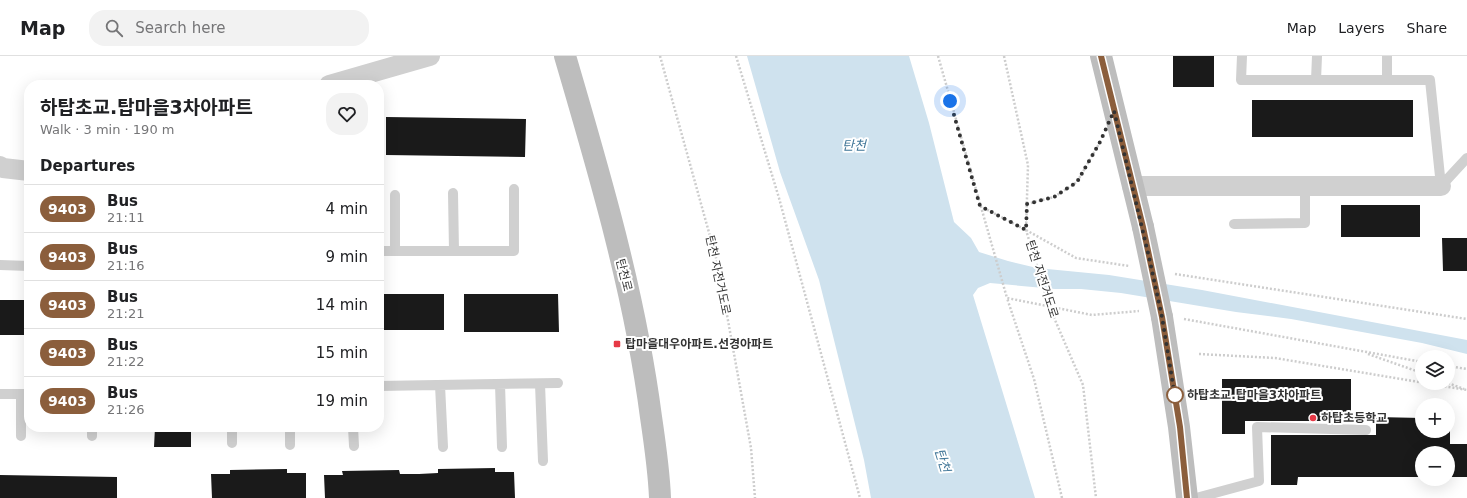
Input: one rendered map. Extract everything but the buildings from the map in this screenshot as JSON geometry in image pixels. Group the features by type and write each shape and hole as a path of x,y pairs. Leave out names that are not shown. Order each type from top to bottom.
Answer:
{"main road":[{"name":"탄천로","path":"565,56 592,147 634,313 648,395 659,476 660,498"},
{"path":"1101,56 1163,316 1180,427 1187,498"}],"street":[{"path":"346,80 430,56"},
{"path":"0,166 3,168 24,170"},
{"path":"1132,186 1441,186"}],"lane":[{"path":"1242,56 1241,80 1430,80 1441,186"},
{"path":"1316,56 1316,80"},
{"path":"1387,56 1387,80"},
{"path":"1441,186 1467,158"},
{"path":"1234,224 1305,223 1305,186"},
{"path":"384,251 514,251 514,189"},
{"path":"454,193 454,251"},
{"path":"395,194 395,251"},
{"path":"0,266 24,266"},
{"path":"384,386 558,383"},
{"path":"500,384 502,447"},
{"path":"540,384 543,461"},
{"path":"440,385 442,447"},
{"path":"0,394 24,394"},
{"path":"21,436 24,404"},
{"path":"1196,498 1259,481 1257,427 1366,430"},
{"path":"232,432 232,444"},
{"path":"290,432 290,445"},
{"path":"353,432 354,446"}],"path":[{"name":"탄천 자전거도로","path":"660,56 718,265 750,448 755,498"},
{"path":"736,56 779,198 860,498"},
{"path":"938,56 980,206 1006,290 1007,298 1034,379 1062,498"},
{"name":"탄천 자전거도로","path":"1004,56 1028,165 1026,230 1046,300 1083,385 1096,498"},
{"path":"1027,204 1054,197 1077,182 1100,142 1114,111"},
{"path":"980,206 1076,258 1129,266"},
{"path":"1168,273 1467,320"},
{"path":"1007,298 1092,315 1136,310 1415,361"},
{"path":"1362,352 1415,371"},
{"path":"1199,354 1275,358 1467,390"},
{"path":"1455,367 1467,370"},
{"path":"1455,386 1467,390"}],"water":[{"name":"탄천","path":"747,56 909,56 929,123 954,222 971,238 979,252 1037,268 1109,275 1202,290 1467,340 1467,354 1422,343 1291,319 1236,312 1121,293 990,283 978,288 973,295 1035,498 871,498 864,460 819,280 780,172"}],"bus line":[{"name":"9403","path":"1101,56 1143,227 1162,317 1180,427 1187,498"}],"place":[{"name":"탑마을대우아파트.선경아파트","path":"617,344"},
{"name":"하탑초교.탑마을3차아파트","path":"1175,395"},
{"name":"하탑초등학교","path":"1313,418"}],"route":[{"path":"950,101 980,206 1026,230 1027,204 1054,197 1077,182 1100,142 1114,111 1143,227 1162,317 1175,397 1175,395"}]}
